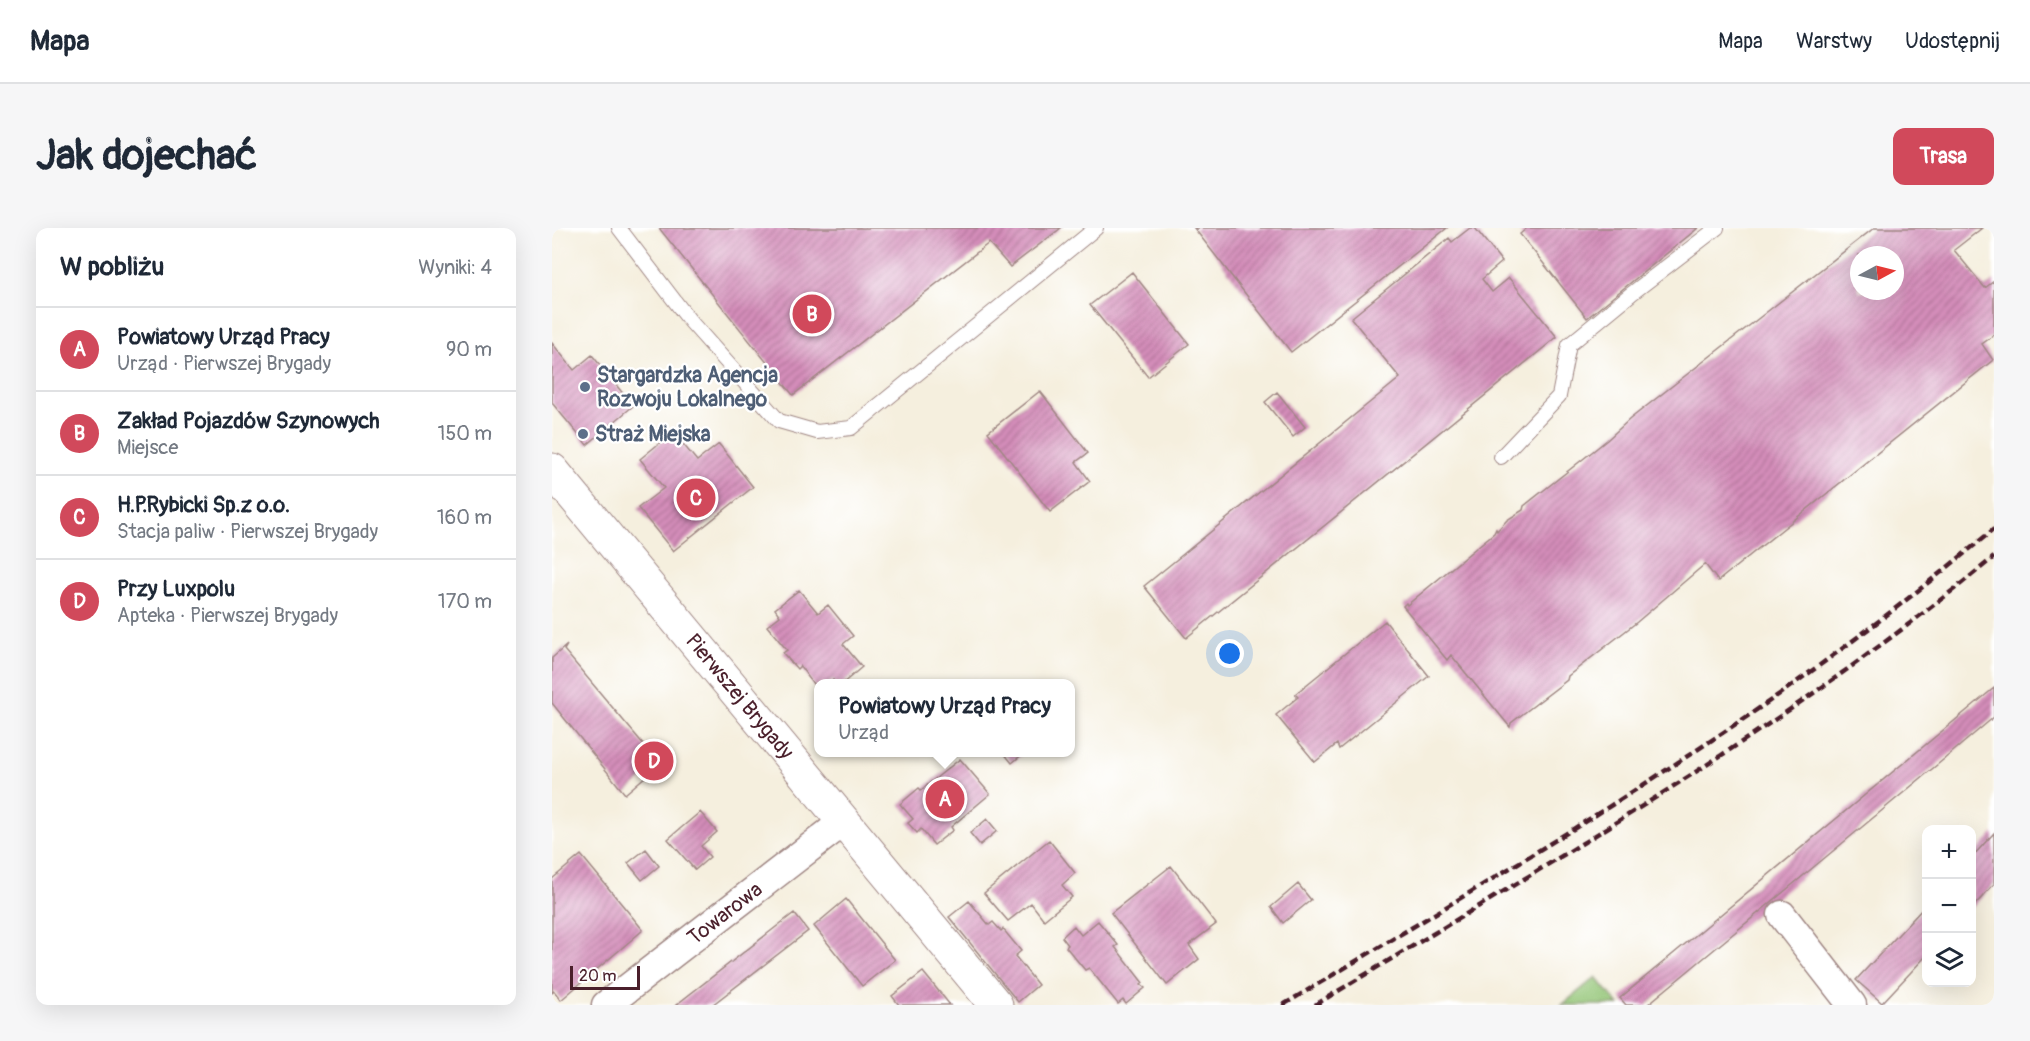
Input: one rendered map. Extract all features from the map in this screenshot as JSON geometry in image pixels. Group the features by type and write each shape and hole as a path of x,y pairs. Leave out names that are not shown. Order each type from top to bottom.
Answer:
{"street":[{"name":"Pierwszej Brygady","path":"552,470 996,1005"},
{"name":"Towarowa","path":"606,1005 843,822"},
{"path":"1782,915 1852,1005"}],"lane":[{"path":"619,228 690,321 779,421 818,432 851,428 1096,228"},
{"path":"1501,457 1559,396 1569,345 1716,228"}],"green space":[{"path":"1596,977 1619,1005 1562,1005"}],"building":[{"path":"659,228 1061,228 1010,267 989,243 793,395"},
{"path":"1194,228 1447,228 1291,352"},
{"path":"1470,228 1475,228 1502,262 1482,279 1492,292 1509,278 1557,337 1186,638 1144,586 1400,378 1351,318 1449,238 1452,242"},
{"path":"1527,228 1698,228 1587,318 1520,234"},
{"path":"1874,228 1982,228 1954,250 1985,288 1994,281 1994,335 1982,344 1993,360 1718,581 1705,564 1637,622 1568,676 1567,680 1511,723 1510,727 1451,655 1447,660 1403,606 1630,419 1850,247 1850,300 1904,300 1904,246 1851,246"},
{"path":"1132,272 1189,344 1148,377 1090,305"},
{"name":"Stargardzka Agencja Rozwoju Lokalnego","path":"552,343 574,370 592,355 633,406 587,445 552,403"},
{"path":"1040,391 1088,453 1076,462 1090,481 1050,512 988,432"},
{"path":"1277,392 1305,427 1293,437 1265,402"},
{"path":"673,432 697,461 719,444 753,487 673,551 638,508 664,488 640,459"},
{"path":"799,590 818,613 828,605 853,636 843,644 862,667 848,679 814,679 814,685 800,666 797,669 783,653 787,650 767,626 780,616 775,609"},
{"path":"1385,621 1429,676 1339,749 1337,744 1315,762 1276,715 1298,697 1295,694"},
{"path":"567,645 564,650 660,764 625,794 552,703 552,658"},
{"path":"1994,688 1994,717 1949,755 1647,1005 1626,1005 1620,998"},
{"path":"1007,757 1019,757 1012,763"},
{"path":"960,759 990,794 951,827 953,830 934,845 921,829 917,833 908,823 913,819 900,804"},
{"path":"700,812 717,832 701,846 710,857 695,870 668,839"},
{"path":"987,819 997,831 980,845 970,833"},
{"path":"1994,833 1994,884 1976,904 1976,879 1976,853"},
{"path":"1049,840 1075,873 1062,885 1072,897 1044,920 1031,903 1008,921 984,893"},
{"path":"646,849 659,866 642,880 628,863"},
{"path":"581,855 643,930 561,1000 554,991 552,993 552,879"},
{"path":"1171,866 1216,924 1189,945 1199,959 1167,985 1111,913"},
{"path":"1298,884 1311,900 1283,923 1271,907"},
{"path":"846,899 895,960 862,986 814,926"},
{"path":"969,901 989,925 993,922 1001,931 1003,929 1021,951 1015,956 1038,985 1018,1002 949,917"},
{"path":"1922,909 1922,960 1882,1003 1856,980"},
{"path":"794,913 808,931 712,1005 676,1005"},
{"path":"1098,921 1118,945 1115,947 1145,988 1126,1004 1123,1000 1118,1004 1089,968 1085,970 1066,947 1068,945 1062,937 1074,926 1081,935"},
{"path":"923,972 950,1005 899,1005 892,996"}],"railway":[{"path":"1283,1005 1651,780 1771,700 1856,638 1994,529"},
{"path":"1315,1005 1576,847 1748,738 1914,620 1994,557"}],"place":[{"name":"Zakład Pojazdów Szynowych","path":"812,314"},
{"name":"Stargardzka Agencja Rozwoju Lokalnego","path":"585,387"},
{"name":"Straż Miejska","path":"583,434"},
{"name":"H.P.Rybicki Sp.z o.o.","path":"696,498"},
{"name":"Przy Luxpolu","path":"654,761"},
{"name":"Powiatowy Urząd Pracy","path":"945,799"}]}
